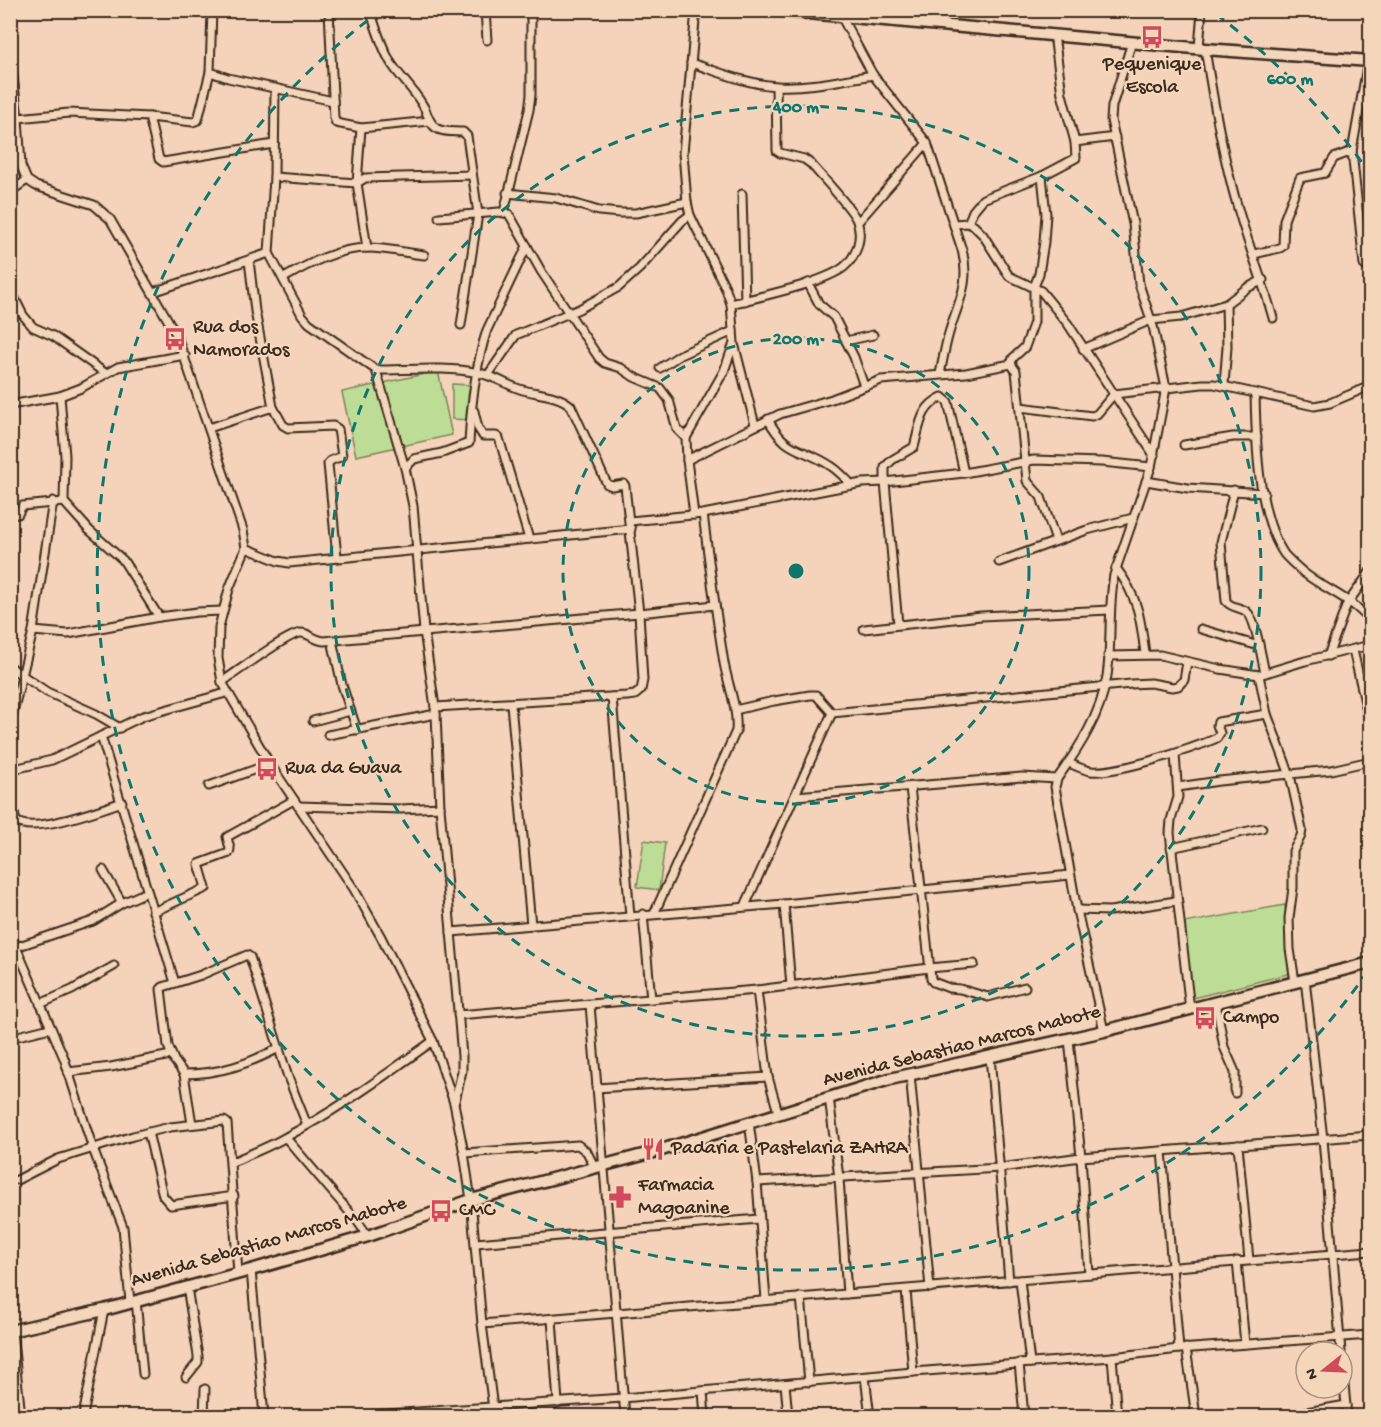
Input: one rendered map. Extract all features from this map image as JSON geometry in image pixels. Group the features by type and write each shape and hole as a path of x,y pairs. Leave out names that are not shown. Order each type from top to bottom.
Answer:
{"main road":[{"path":"774,10 1369,61"},
{"name":"Avenida Sebastiao Marcos Mabote","path":"11,1331 104,1310 251,1270 368,1236 471,1200 670,1147 778,1112 910,1074 1104,1031 1371,963"}],"street":[{"path":"10,38 12,10"},
{"path":"18,118 69,113 193,122 198,120 210,72 212,10"},
{"path":"329,10 336,123 360,128 430,121"},
{"path":"370,10 384,50 392,65 411,87 430,121 436,128 443,131 464,132 467,135 478,214 461,325"},
{"path":"485,10 487,40"},
{"path":"504,212 530,103 531,10"},
{"path":"696,10 683,153 687,202 690,215 731,304 734,343 755,425"},
{"path":"942,25 943,10"},
{"path":"1202,10 1202,48 1220,141 1239,212 1263,280 1273,318"},
{"path":"841,16 873,75 927,143 964,260 966,275 949,331 940,374"},
{"path":"968,223 973,211 983,199 1042,176 1076,158 1075,142 1062,94 1054,35"},
{"path":"1104,1031 1077,910 1056,793 1057,779 1085,738 1105,687 1111,591 1116,568 1152,467 1166,388 1151,320 1139,284 1133,224 1112,120 1112,106 1132,42"},
{"path":"10,52 21,166 27,180 36,186 94,205 110,219 153,292 185,355 243,530 246,548 222,611 218,643 222,682 226,693 368,912 433,1041 454,1103 464,1153 494,1416"},
{"path":"1369,61 1352,151 1364,265 1371,269"},
{"path":"691,63 751,82 776,86 800,86 873,75"},
{"path":"210,72 333,101"},
{"path":"731,304 808,283 843,268 857,250 858,222 812,164 804,159 777,151 776,86"},
{"path":"275,88 274,177 269,253 302,315 309,323 376,370 476,372 521,390 569,403 607,484 612,486 625,484 639,614 643,680 641,690 635,695 436,711 328,735"},
{"path":"148,117 159,159 163,162 274,144"},
{"path":"360,128 357,183 367,248"},
{"path":"1075,142 1115,137"},
{"path":"858,222 927,143"},
{"path":"1254,254 1282,247 1284,220 1300,178 1325,173 1334,158 1352,151"},
{"path":"274,177 357,183 364,178 472,175"},
{"path":"1011,364 1013,358 1024,347 1034,322 1034,287 1044,242 1046,213 1042,176"},
{"path":"10,192 27,180"},
{"path":"507,193 556,198 599,210 620,213 636,213 687,202"},
{"path":"742,194 746,301"},
{"path":"439,217 504,212 512,218 541,271 599,358 605,363 621,368 634,377 660,388 665,393 677,429 686,438"},
{"path":"488,375 516,335 570,313 619,287 690,215"},
{"path":"954,224 968,223 974,226 984,236 1009,276 1041,291 1154,455"},
{"path":"405,468 414,459 442,453 469,443 471,400 487,330 528,246"},
{"path":"284,278 321,260 367,248 424,255"},
{"path":"153,292 269,253"},
{"path":"249,260 256,319 273,406 288,428 333,426 338,429 342,456 328,464 337,557"},
{"path":"1083,349 1151,320 1181,317 1226,304 1247,288 1263,280"},
{"path":"808,283 819,304 834,317 854,357 864,386"},
{"path":"10,289 22,315 33,327 53,336 105,373"},
{"path":"1224,385 1227,347 1226,304"},
{"path":"660,368 680,355 733,330"},
{"path":"846,341 873,335"},
{"path":"694,515 686,438 724,371 734,343"},
{"path":"10,405 60,396 81,388 118,367 185,355"},
{"path":"687,460 768,419 881,380 940,374 966,374 1011,364"},
{"path":"1011,364 1016,371 1027,481 1041,497 1056,541"},
{"path":"376,370 405,468 413,506 424,631 436,711 440,807 462,1071 454,1103"},
{"path":"1020,407 1092,416 1097,414 1114,394 1202,384 1224,385 1314,406 1330,403 1371,386"},
{"path":"1256,393 1257,437 1264,493 1274,532 1285,555 1311,578 1350,601 1371,621"},
{"path":"60,396 64,502 88,530 123,560 159,617"},
{"path":"898,624 885,467 914,447 922,413 942,398 948,402 964,473"},
{"path":"471,400 480,433 483,436 500,438 529,539"},
{"path":"209,428 273,406"},
{"path":"768,419 776,434 786,444 830,465 852,485"},
{"path":"1184,445 1233,437 1257,437"},
{"path":"630,521 703,514 852,485 964,473 1025,461 1102,462 1152,467"},
{"path":"1146,481 1188,488 1264,493"},
{"path":"1234,490 1221,542 1226,601 1231,607 1247,612 1257,634 1267,714 1290,775 1302,830 1293,851 1293,888 1289,918 1290,949 1300,981 1323,1138 1340,1338"},
{"path":"10,515 18,514 22,506 53,501 64,502"},
{"path":"10,725 14,671 33,631 53,501"},
{"path":"654,914 735,731 735,710 715,605 703,514"},
{"path":"999,562 1106,524 1133,518"},
{"path":"246,548 278,561 289,562 631,529"},
{"path":"1116,568 1131,590 1138,608 1144,654"},
{"path":"1328,656 1343,613 1371,572"},
{"path":"222,682 298,633 317,641 332,640 639,614 715,605"},
{"path":"864,629 981,616 1110,610"},
{"path":"33,631 68,634 159,617 222,611"},
{"path":"1201,629 1259,646"},
{"path":"332,640 357,730"},
{"path":"1108,656 1160,655 1187,662 1262,674 1371,645"},
{"path":"1353,650 1371,724"},
{"path":"735,710 774,700 810,695 816,695 832,713 1150,683 1172,687 1178,686 1184,680 1187,662"},
{"path":"14,671 46,692 96,714 120,728"},
{"path":"10,770 52,760 143,716 165,708 226,693"},
{"path":"612,697 630,916"},
{"path":"511,704 531,925"},
{"path":"313,721 350,711"},
{"path":"745,906 832,713"},
{"path":"1069,763 1085,770 1095,771 1175,754 1217,738 1220,733 1218,722 1267,714"},
{"path":"101,736 175,983"},
{"path":"1175,754 1178,787 1177,803 1171,820 1171,848 1190,1010"},
{"path":"1178,787 1330,770 1371,761"},
{"path":"209,786 270,764"},
{"path":"796,796 1022,777 1057,779"},
{"path":"910,787 929,968 933,982 982,996 994,996 1025,987"},
{"path":"10,798 16,822 21,825 53,823 71,819 122,802"},
{"path":"153,912 206,888 199,864 229,853 227,837 296,803 401,809 440,807"},
{"path":"1171,848 1262,828"},
{"path":"103,870 122,903"},
{"path":"451,932 643,914 784,904 1070,875"},
{"path":"13,947 93,921 122,903 147,892"},
{"path":"1077,910 1110,911 1176,901"},
{"path":"784,904 791,986"},
{"path":"643,914 651,999"},
{"path":"10,933 13,947 68,1072 93,1149 120,1215 142,1374"},
{"path":"192,1124 184,1074 171,1055 161,989 247,955 250,957 307,1125"},
{"path":"458,1015 758,990 974,964"},
{"path":"40,1004 72,990 114,966"},
{"path":"758,990 768,1077 778,1112"},
{"path":"1216,1003 1224,1047 1235,1072 1234,1093"},
{"path":"590,1005 600,1167 609,1231 625,1416"},
{"path":"10,1038 50,1028"},
{"path":"1069,1039 1081,1157 1089,1274"},
{"path":"232,1162 286,1138 363,1091 433,1041"},
{"path":"184,1074 238,1067 279,1048"},
{"path":"68,1072 111,1067 171,1055"},
{"path":"990,1056 1009,1281"},
{"path":"910,1074 930,1288"},
{"path":"596,1088 768,1077"},
{"path":"829,1097 847,1294"},
{"path":"17,1180 58,1159 148,1132 224,1121 227,1123 232,1162 238,1273"},
{"path":"749,1122 757,1182 766,1300"},
{"path":"148,1132 164,1196 171,1205 234,1196"},
{"path":"757,1182 1000,1168 1081,1157 1371,1135"},
{"path":"286,1138 368,1236"},
{"path":"464,1153 578,1145 600,1167"},
{"path":"1238,1145 1250,1260"},
{"path":"1162,1150 1171,1268 1196,1416"},
{"path":"476,1243 759,1219"},
{"path":"483,1324 1371,1251"},
{"path":"1237,1261 1245,1344"},
{"path":"251,1270 264,1416"},
{"path":"1020,1280 1030,1363"},
{"path":"186,1377 198,1362 188,1287"},
{"path":"906,1290 913,1372"},
{"path":"801,1298 808,1382"},
{"path":"83,1416 104,1310"},
{"path":"552,1319 558,1403"},
{"path":"11,1331 21,1416"},
{"path":"358,1416 623,1398 1183,1349 1371,1335"},
{"path":"1112,1357 1117,1416"},
{"path":"1019,1363 1024,1416"},
{"path":"865,1377 870,1416"},
{"path":"785,1384 788,1416"},
{"path":"204,1416 206,1389"},
{"path":"703,1391 705,1416"},
{"path":"1346,1400 1347,1416"},
{"path":"1284,1416 1346,1405"}],"green space":[{"path":"438,371 452,435 356,456 342,392"},
{"path":"452,384 472,385 472,420 452,419"},
{"path":"644,840 665,843 659,890 637,887"},
{"path":"1285,905 1292,973 1193,998 1184,923"}],"place":[{"name":"Pequenique Escola","path":"1152,37"},
{"name":"Rua dos Namorados","path":"175,339"},
{"name":"Rua da Guava","path":"267,769"},
{"name":"Campo","path":"1205,1018"},
{"name":"Padaria e Pastelaria ZAHRA","path":"653,1149"},
{"name":"Farmacia Magoanine","path":"620,1197"},
{"name":"CMC","path":"441,1211"}]}
